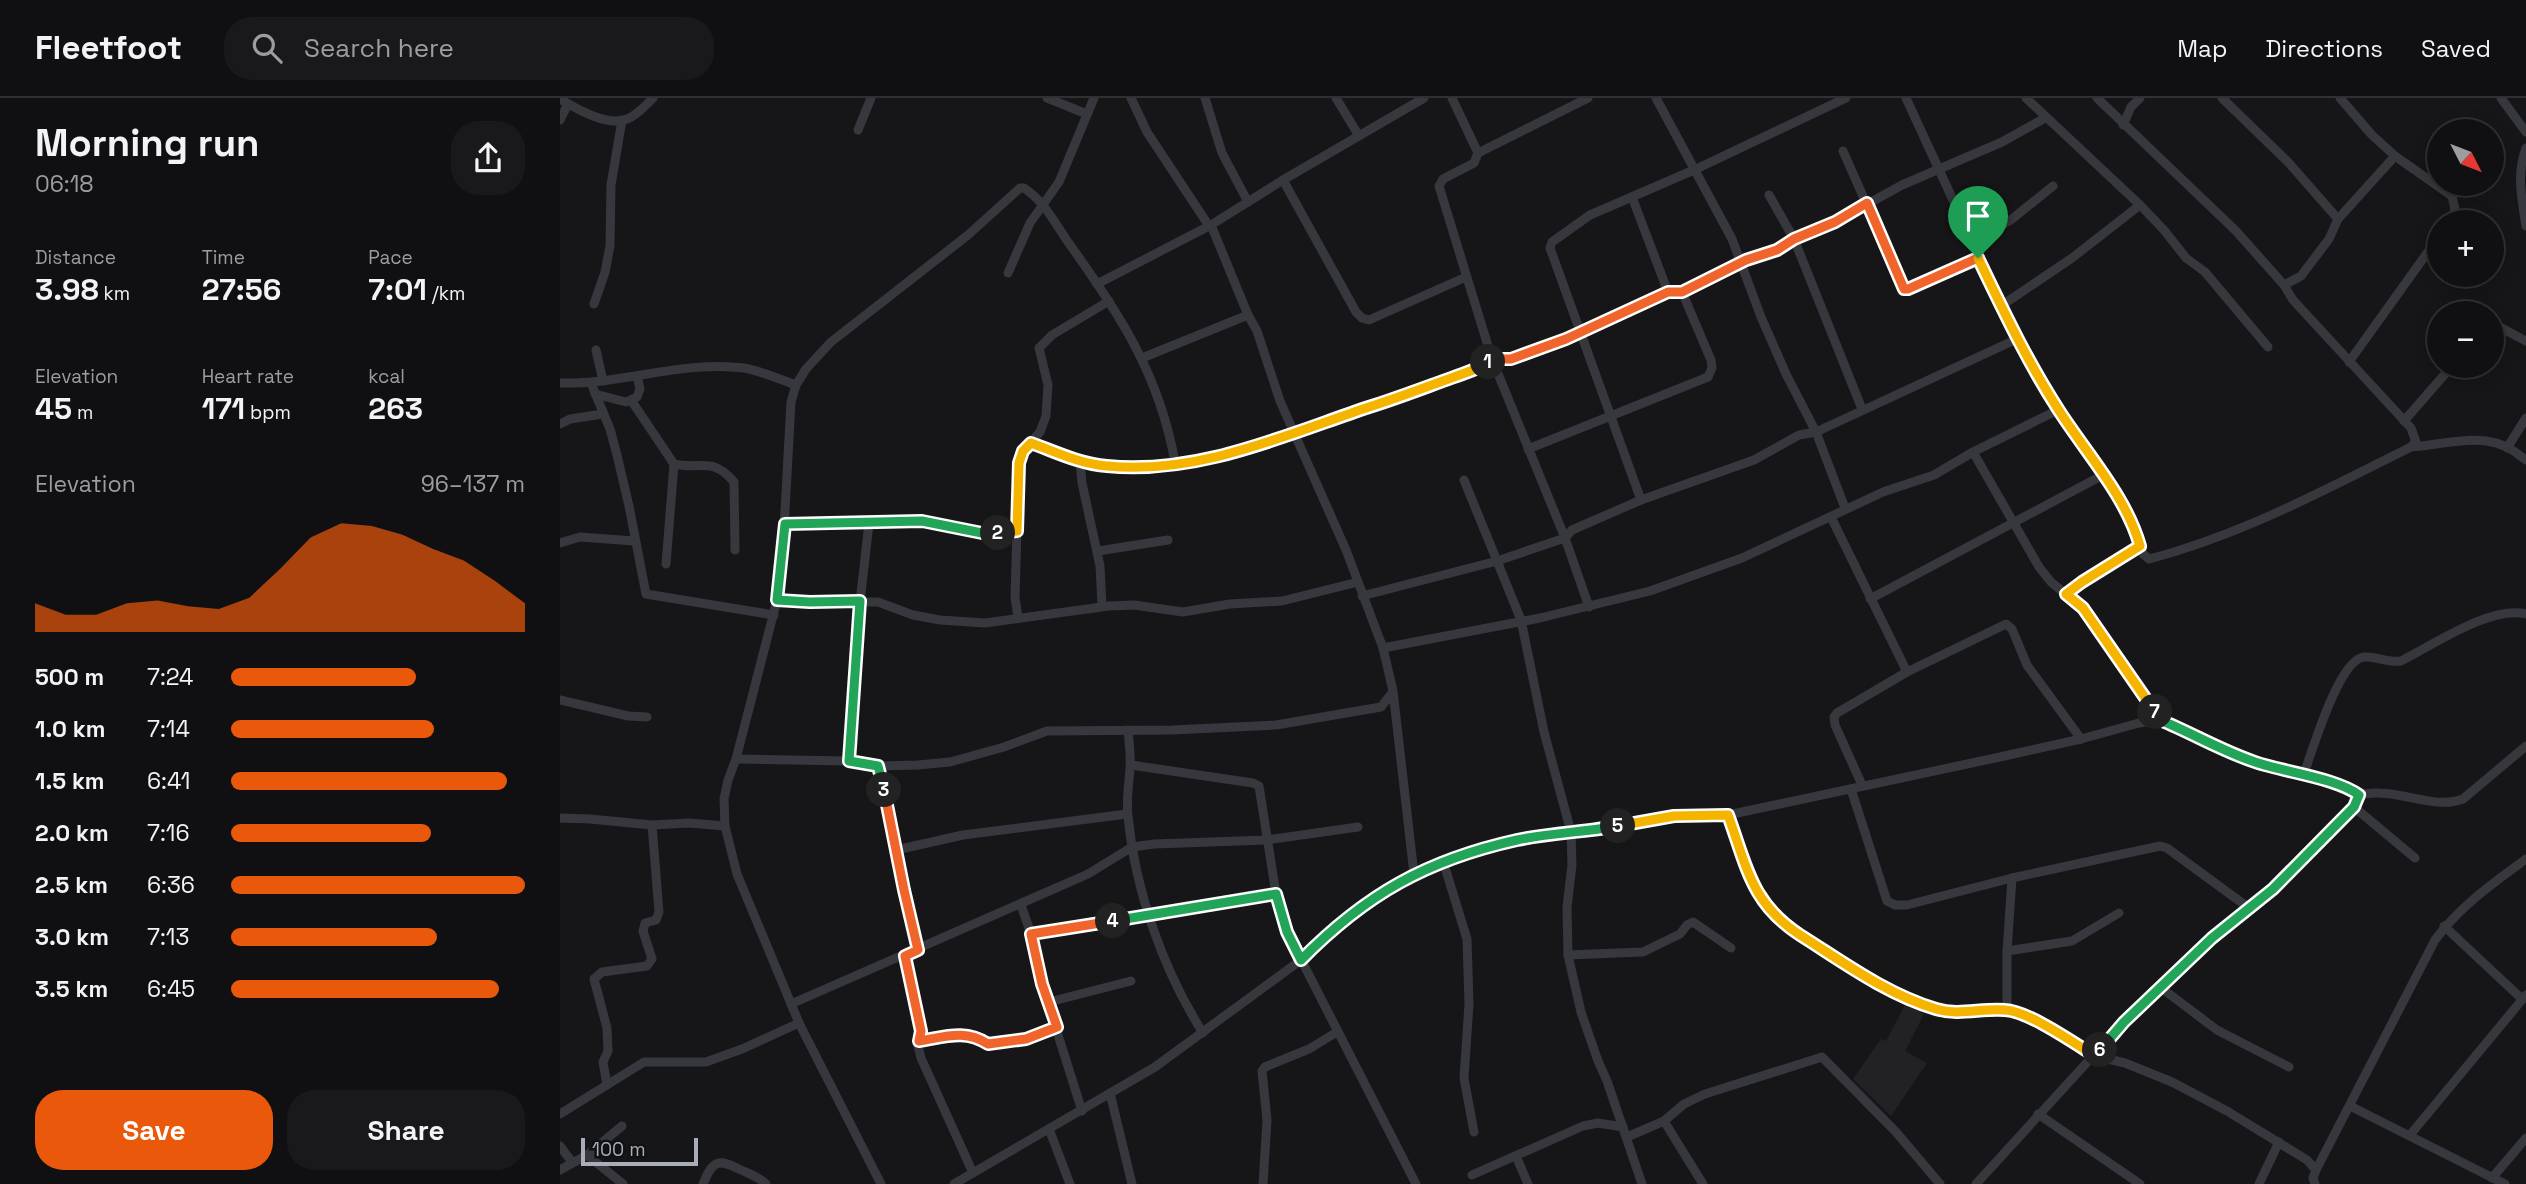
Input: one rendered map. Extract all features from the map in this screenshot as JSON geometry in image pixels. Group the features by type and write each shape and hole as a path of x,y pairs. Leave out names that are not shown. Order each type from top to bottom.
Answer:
{"street":[{"path":"560,120 564,101 602,118 622,120 638,113 653,98"},
{"path":"858,130 871,98"},
{"path":"1047,98 1087,114"},
{"path":"1008,273 1026,232 1059,182 1094,98"},
{"path":"1131,98 1147,132 1210,225 1257,331 1293,434 1315,475 1383,648 1393,691 1414,874"},
{"path":"1205,98 1222,153 1248,202"},
{"path":"1336,98 1359,136"},
{"path":"1097,284 1210,225 1424,98"},
{"path":"1452,98 1478,152"},
{"path":"1588,98 1478,152 1474,163 1443,179 1439,186 1492,359 1565,538 1590,607"},
{"path":"1656,98 1732,239 1786,374 1816,432 1845,508"},
{"path":"1641,499 1550,248 1552,242 1590,215 1694,170 1846,98"},
{"path":"1906,98 2017,339 2058,410 2103,475 2136,531 2143,554 2149,559 2241,527 2411,447 2469,440 2488,441 2507,448 2526,460"},
{"path":"2026,98 2140,205 2186,258 2205,272 2268,347"},
{"path":"2098,98 2236,232 2284,285 2293,300 2384,396 2411,428 2416,442 2411,447"},
{"path":"2123,125 2130,107 2140,98"},
{"path":"2222,98 2288,162 2338,219"},
{"path":"2340,98 2372,135 2395,156 2452,196 2455,210"},
{"path":"2501,98 2526,132"},
{"path":"1031,443 1080,461 1107,466 1149,466 1230,454 1293,434 1468,374 1492,359 1511,359 1580,334 1668,292 1682,292 1741,263 1777,250 1902,186 2014,136 2045,118"},
{"path":"594,304 610,246 611,185 622,120"},
{"path":"2526,148 2519,180 2526,226"},
{"path":"1843,150 1904,289 1978,258"},
{"path":"2284,285 2301,276 2329,239 2338,219 2395,156"},
{"path":"1283,180 1356,312 1362,318 1369,320 1466,276"},
{"path":"1973,242 2022,212 2053,186"},
{"path":"881,1184 799,1023 737,874 724,826 727,780 736,759 777,600 785,524 791,402 796,385 806,369 831,342 968,235 1020,188 1029,191 1056,220 1123,320 1154,381 1170,432 1175,463"},
{"path":"1769,195 1794,239 1862,408"},
{"path":"1632,197 1668,292"},
{"path":"2001,306 2072,258 2140,205"},
{"path":"2349,362 2427,253"},
{"path":"1528,449 1708,377 1711,360 1682,292"},
{"path":"1018,618 1015,597 1019,463 1023,451 1040,432 1047,405 1048,385 1039,348 1052,335 1109,301"},
{"path":"1142,358 1248,315"},
{"path":"2504,329 2526,341"},
{"path":"1362,596 1497,561 1565,538 1572,530 1641,499 1754,460 1799,435 1816,432 1862,408 2017,339"},
{"path":"596,350 603,381"},
{"path":"560,383 591,383 706,367 744,368 796,385"},
{"path":"595,394 626,402 631,400 640,389 637,376"},
{"path":"2404,421 2442,378"},
{"path":"591,383 610,429 629,506 644,589 650,596 774,615"},
{"path":"631,400 674,464 666,564"},
{"path":"1383,648 1590,607 1668,585 1742,558 1883,492 1934,475 1973,452 2058,410"},
{"path":"560,424 570,419 603,414"},
{"path":"2507,448 2526,418"},
{"path":"1973,452 2039,567 2051,582 2083,608 2160,720 2225,751 2303,776 2342,785 2359,795 2390,792 2450,804 2463,799 2526,746"},
{"path":"1080,461 1082,482 1098,551 1102,606"},
{"path":"674,464 708,464 718,467 734,482 734,550"},
{"path":"1870,598 2103,475"},
{"path":"1464,480 1521,620 1544,732 1571,832 1572,865 1567,907 1568,955 1581,1012 1642,1184"},
{"path":"1831,517 1907,672"},
{"path":"785,524 922,521 987,534 1017,531"},
{"path":"849,761 860,601 869,523"},
{"path":"560,543 580,537 634,541"},
{"path":"1098,551 1168,540"},
{"path":"2066,594 2140,546"},
{"path":"777,600 878,602 913,615 985,623 1102,606 1134,605 1183,612 1230,604 1282,601 1358,582"},
{"path":"2303,776 2337,682 2356,660 2364,657 2401,661 2463,628 2496,615 2515,611 2526,614"},
{"path":"1862,785 1834,716 1907,672 2006,624 2012,629 2027,665 2081,739"},
{"path":"736,759 849,761 878,766 950,762 1004,747 1047,731 1242,727 1308,721 1381,707 1393,691"},
{"path":"560,699 628,716 646,717"},
{"path":"954,1184 1156,1067 1301,960 1350,915 1391,887 1443,861 1518,840 1674,816 1728,815 2160,720"},
{"path":"1128,730 1130,765 1127,814 1148,915 1191,1015 1203,1033"},
{"path":"1130,765 1257,784 1261,790 1276,894 1287,932 1416,1184"},
{"path":"878,766 918,950"},
{"path":"1851,789 1887,901 1895,905 1907,905 2012,877 2160,846 2167,848 2249,908"},
{"path":"1976,1184 2124,1022 2212,938 2273,889 2354,807 2359,795"},
{"path":"2354,807 2415,858"},
{"path":"896,850 974,833 1127,814"},
{"path":"1728,815 1761,901 1785,925 1911,1001 1952,1012 2007,1010 2061,1035 2095,1056 2104,1056 2135,1066 2172,1082 2279,1142 2307,1160 2316,1170"},
{"path":"560,818 652,825 689,823 724,826"},
{"path":"607,1085 603,1062 608,1051 607,1028 594,979 602,972 647,966 652,959 643,931 645,923 656,920 659,912 652,825"},
{"path":"791,1004 1021,905 1088,874 1132,847 1267,840 1358,827"},
{"path":"2315,1184 2313,1178 2316,1170 2444,926 2526,859"},
{"path":"1443,861 1467,939 1469,1004 1464,1078 1474,1132"},
{"path":"2007,1010 2007,951 2012,877"},
{"path":"1031,934 1276,894"},
{"path":"1021,905 1031,934 1042,984 1082,1111"},
{"path":"2007,951 2072,941 2119,913"},
{"path":"1568,955 1643,951 1679,934 1693,922 1731,948"},
{"path":"2410,1135 2524,997 2444,926"},
{"path":"905,956 921,1031 918,1046 921,1058 973,1172"},
{"path":"1049,1002 1131,981"},
{"path":"2160,987 2217,1030 2290,1068"},
{"path":"560,1114 644,1062 706,1062 799,1023"},
{"path":"919,1041 960,1034 980,1037 988,1044 1026,1039 1057,1027"},
{"path":"1263,1184 1267,1120 1262,1071 1265,1067 1309,1049 1337,1032"},
{"path":"1627,1137 1664,1121 1684,1104 1705,1094 1822,1057 1896,1132 1940,1184"},
{"path":"1110,1093 1132,1184"},
{"path":"2350,1106 2505,1184"},
{"path":"2038,1114 2140,1184"},
{"path":"1664,1121 1703,1184"},
{"path":"1472,1175 1583,1126 1598,1123 1623,1127"},
{"path":"560,1170 587,1155 622,1126"},
{"path":"1049,1129 1070,1184"},
{"path":"2492,1178 2526,1138"},
{"path":"2259,1184 2279,1142"},
{"path":"560,1146 572,1162"},
{"path":"587,1155 623,1184"},
{"path":"1516,1156 1528,1184"},
{"path":"703,1184 711,1167 722,1162 730,1163 766,1184"}],"shaded area":[{"path":"1906,1003 1924,1014 1905,1051 1927,1063 1891,1116 1853,1079 1881,1039 1886,1041"}],"route":[{"path":"1867,203 1904,289 1978,258 2017,339 2058,410 2114,493 2136,531 2140,546 2066,594 2083,608 2160,720 2256,763 2342,785 2359,795 2354,807 2273,889 2212,938 2174,973 2124,1022 2095,1056 2061,1035 2007,1010 1964,1013 1940,1010 1911,1001 1800,935 1785,925 1761,901 1728,815 1674,816 1518,840 1443,861 1391,887 1350,915 1301,960 1287,932 1276,894 1031,934 1042,984 1057,1027 1026,1039 988,1044 980,1037 960,1034 919,1041 921,1031 905,956 918,950 878,766 849,761 860,601 777,600 785,524 922,521 987,534 1017,531 1019,463 1023,451 1031,443 1080,461 1107,466 1149,466 1230,454 1255,447 1468,374 1492,359 1511,359 1580,334 1668,292 1682,292 1746,260 1777,250 1867,203"}]}
